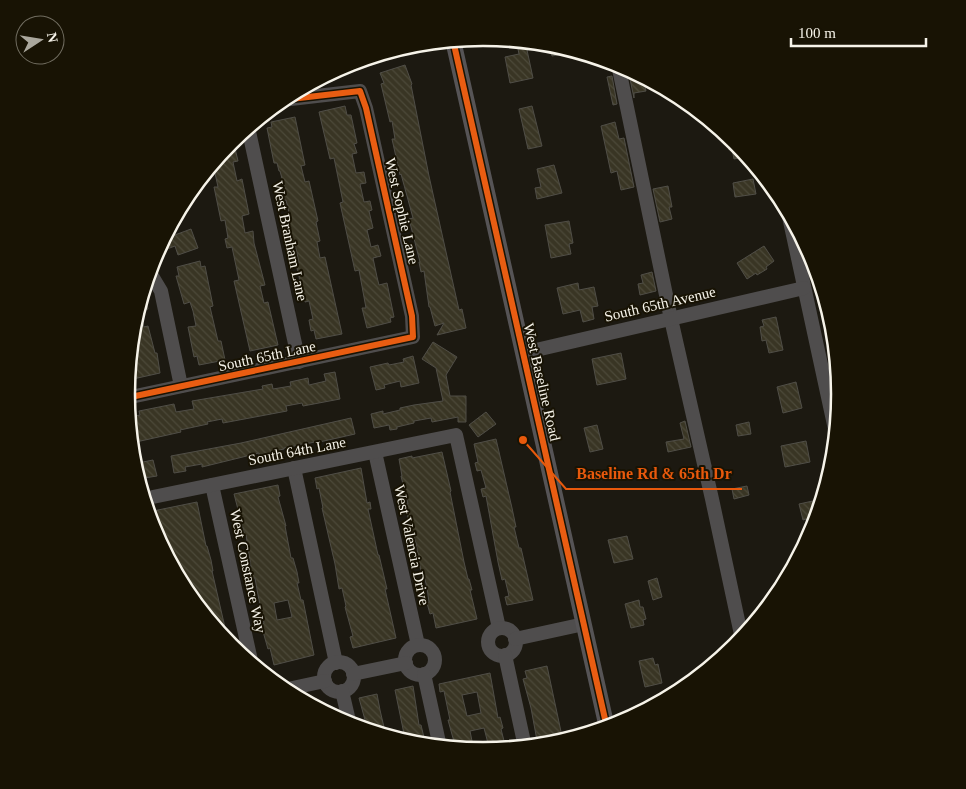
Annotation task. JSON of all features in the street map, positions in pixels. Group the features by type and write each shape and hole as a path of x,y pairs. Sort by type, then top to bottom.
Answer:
{"main road":[{"name":"West Baseline Road","path":"455,47 605,720"}],"street":[{"path":"620,75 671,319 740,629"},
{"name":"West Sophie Lane","path":"308,94 360,90 366,108 412,316 413,337"},
{"name":"West Branham Lane","path":"250,136 299,362"},
{"path":"793,236 831,411"},
{"path":"154,280 161,291 181,386"},
{"name":"South 65th Avenue","path":"523,353 804,288"},
{"name":"South 65th Lane","path":"135,396 413,337"},
{"name":"South 64th Lane","path":"151,497 456,436 499,628"},
{"name":"West Valencia Drive","path":"375,452 418,645"},
{"path":"294,468 336,663"},
{"name":"West Constance Way","path":"212,485 249,652"},
{"path":"515,639 584,624"},
{"path":"499,628 511,632 515,639 513,649 505,655 493,653 488,642 490,635 499,628"},
{"path":"418,645 427,647 434,654 435,659 432,669 424,674 411,671 406,663 409,650 418,645"},
{"path":"505,655 524,740"},
{"path":"341,662 349,666 353,674 354,678 350,687 338,692 330,688 325,680 328,668 336,663 341,662"},
{"path":"353,674 406,663"},
{"path":"424,674 438,740"},
{"path":"295,687 325,680"},
{"path":"342,691 348,715"}],"building":[{"path":"518,48 529,49 527,50 533,78 510,83 505,57 519,54"},
{"path":"405,65 412,84 429,176 459,310 462,309 466,328 437,335 444,323 435,326 429,307 424,271 421,272 409,219 413,218 400,175 392,139 395,139 392,121 390,122 381,84 384,83 380,73"},
{"path":"612,76 617,104 613,105 607,77"},
{"path":"630,79 645,86 646,91 634,93 634,98"},
{"path":"345,106 347,115 351,115 357,143 354,144 357,153 352,154 356,173 364,172 366,183 360,184 364,202 370,201 372,210 369,211 373,228 367,230 371,247 378,245 381,256 373,258 377,277 379,285 387,283 394,317 390,318 391,322 367,328 362,308 366,308 359,270 355,271 340,203 343,202 334,158 330,159 319,112"},
{"path":"532,106 542,146 528,149 519,109"},
{"path":"295,117 305,165 301,166 305,182 309,181 318,221 316,222 320,241 317,242 320,258 325,257 342,334 316,339 314,330 311,331 309,320 313,319 309,301 305,302 296,264 299,263 295,244 292,244 286,218 290,217 286,200 282,201 280,191 285,190 277,163 274,163 267,128 272,127 271,122"},
{"path":"615,122 619,139 624,138 634,187 621,190 617,171 611,173 601,126"},
{"path":"235,150 238,161 233,162 237,181 242,179 249,214 242,216 245,233 253,231 254,243 265,285 260,286 264,303 268,302 278,345 250,351 234,281 239,280 232,247 227,248 225,239 228,238 225,220 221,221 214,187 218,187 215,172"},
{"path":"733,152 738,158 734,159"},
{"path":"554,165 562,193 537,199 535,188 541,187 537,169"},
{"path":"753,179 756,194 735,197 733,183"},
{"path":"668,186 672,207 669,207 672,219 660,222 653,189"},
{"path":"569,221 573,243 569,244 571,254 551,258 545,225"},
{"path":"191,229 198,248 178,255 175,246 167,249 173,236"},
{"path":"764,246 774,261 766,267 767,269 747,279 737,263"},
{"path":"200,261 201,267 205,266 213,306 210,307 218,341 221,341 225,360 199,365 197,356 194,357 188,327 196,326 193,311 190,302 184,304 176,276 179,276 177,267"},
{"path":"652,272 656,291 640,295 638,284 643,283 641,275"},
{"path":"578,283 579,290 594,287 598,306 592,307 594,319 583,322 580,310 563,314 557,288"},
{"path":"776,317 783,350 769,353 766,340 762,341 760,327 764,326 762,320"},
{"path":"142,322 144,327 148,326 155,353 157,353 160,373 135,379"},
{"path":"433,342 457,357 446,375 450,396 466,396 466,422 458,422 458,417 432,422 431,418 414,421 414,423 397,427 397,429 390,430 389,425 374,428 371,414 383,411 383,414 400,410 400,408 443,401 436,368 422,359"},
{"path":"621,353 626,379 597,385 592,359"},
{"path":"413,356 419,383 401,387 400,381 384,385 385,388 376,390 370,367 404,362 403,359"},
{"path":"335,372 340,399 303,406 302,403 286,406 287,411 223,423 222,419 207,422 208,424 180,430 181,432 138,442 135,416 140,415 139,411 174,404 176,412 194,409 192,401 263,389 262,386 272,384 273,389 291,386 290,382 308,378 309,385 326,381 324,374"},
{"path":"796,382 802,408 783,413 777,387"},
{"path":"486,412 496,424 478,437 469,425"},
{"path":"351,418 355,434 284,448 270,453 259,455 259,453 202,467 202,464 185,467 186,471 174,473 171,456 241,443"},
{"path":"685,421 691,447 668,452 666,442 684,439 680,423"},
{"path":"749,422 751,434 738,436 736,425"},
{"path":"597,425 603,449 590,452 584,428"},
{"path":"496,439 516,527 514,527 533,600 507,605 505,597 509,596 505,579 502,580 486,496 483,497 481,489 486,488 481,470 477,471 475,463 478,462 474,444"},
{"path":"806,441 810,462 785,467 781,446"},
{"path":"442,452 477,619 436,628 433,613 430,614 427,603 429,602 427,588 423,571 421,572 416,543 408,518 406,504 408,504 399,459"},
{"path":"153,460 157,476 145,478 141,462"},
{"path":"361,468 367,503 370,502 371,509 368,509 387,589 385,589 396,638 353,648 350,637 353,636 342,588 339,589 319,488 317,489 315,478"},
{"path":"278,485 280,496 278,497 286,526 291,558 293,558 297,572 299,583 297,583 301,600 303,600 314,655 274,665 270,648 268,649 264,635 262,624 264,623 255,578 252,578 246,535 234,494","holes":["288,600 292,617 277,620 274,603"]},
{"path":"747,486 749,495 734,499 732,489"},
{"path":"815,501 807,523 806,519 803,520 799,504"},
{"path":"197,502 225,628 207,607 181,569 155,511"},
{"path":"627,536 633,559 614,563 608,540"},
{"path":"657,578 662,597 653,600 648,581"},
{"path":"639,600 646,619 643,620 644,625 631,628 625,604"},
{"path":"653,658 655,665 658,664 662,683 645,687 639,661"},
{"path":"547,666 561,734 537,739 523,679 527,678 525,671"},
{"path":"490,673 498,718 500,717 503,728 501,729 504,742 488,743 484,728 470,731 472,743 454,741 448,720 450,720 444,691 440,692 439,684","holes":["477,692 481,713 467,716 462,695"]},
{"path":"413,686 419,725 421,725 424,738 404,734 395,690"},
{"path":"377,694 384,728 366,722 359,698"}],"cycle path":[{"path":"455,47 605,720"},
{"path":"135,396 413,337 412,316 366,108 360,91 301,98"}],"place":[{"name":"Baseline Rd & 65th Dr","path":"523,440"}]}
